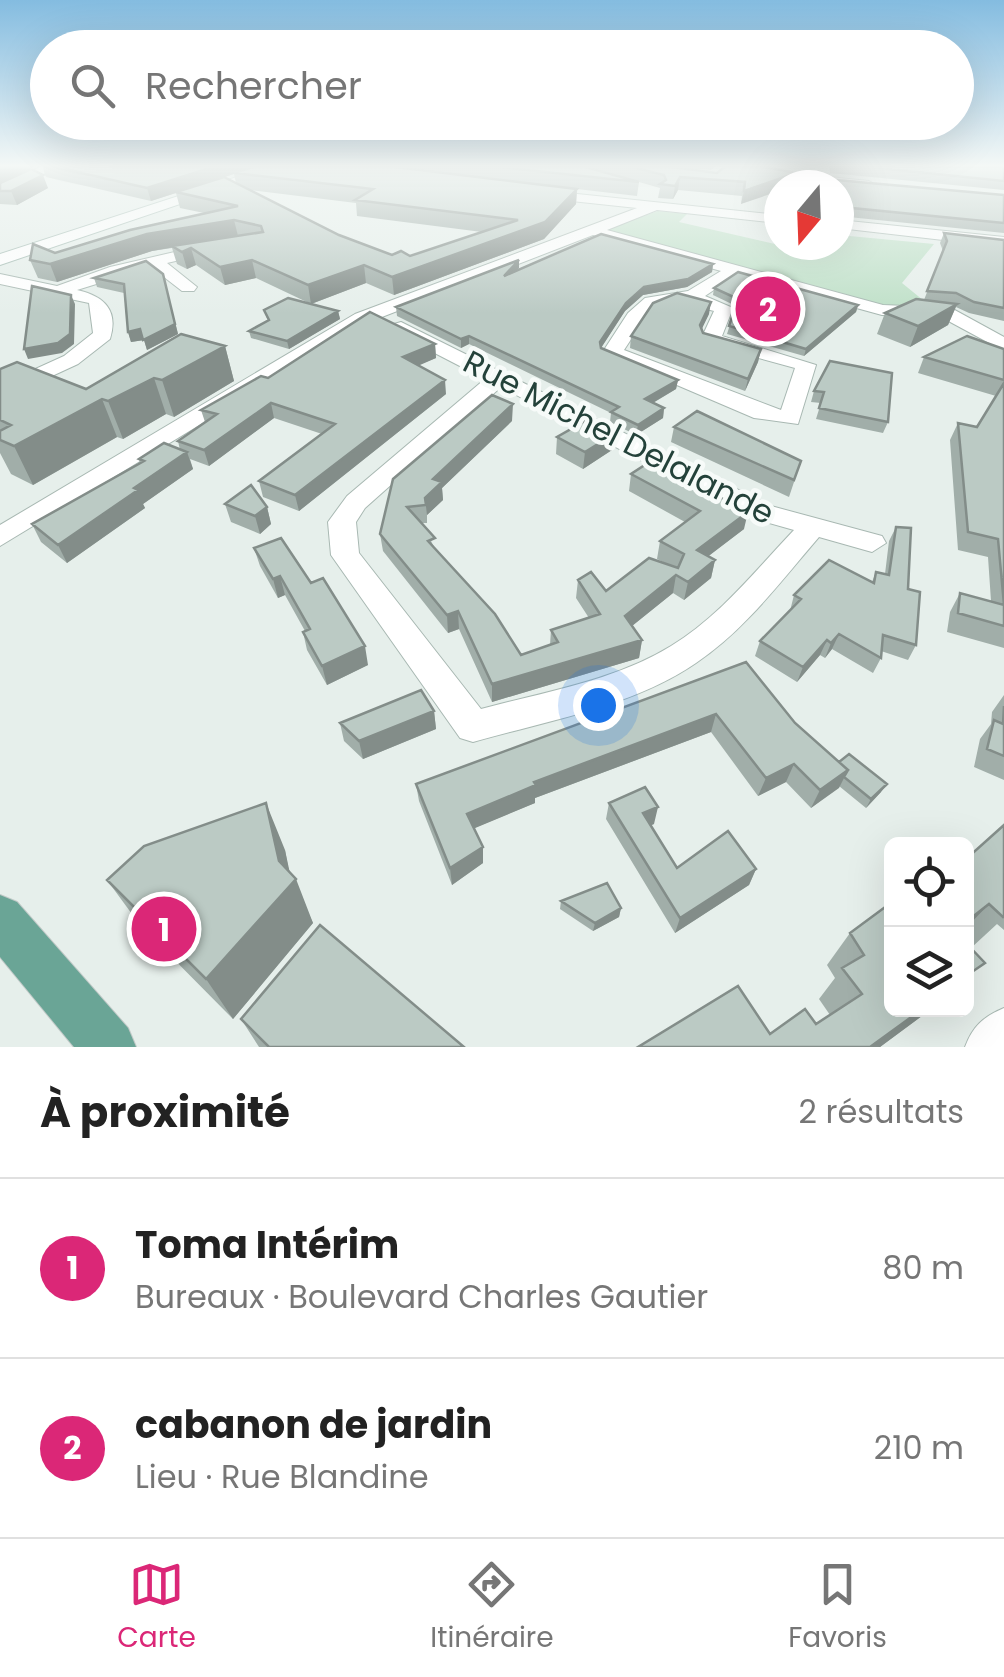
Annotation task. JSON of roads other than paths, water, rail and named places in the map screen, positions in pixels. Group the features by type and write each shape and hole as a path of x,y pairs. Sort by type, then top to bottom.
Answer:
{"main road":[{"path":"0,260 134,215"},
{"path":"0,919 109,1047"}],"street":[{"path":"0,537 372,314 632,215"},
{"path":"736,215 764,218"},
{"path":"854,226 1004,242"},
{"path":"591,230 882,310 944,312 1004,345"},
{"path":"62,290 152,262 232,246"},
{"path":"152,262 178,276 188,288"},
{"path":"692,297 724,308 711,340 806,365 790,419 762,413 612,354 642,306 666,293 692,297 733,270"},
{"path":"0,278 29,288 62,290 99,304 103,336 70,360 0,393"},
{"name":"Rue Michel Delalande","path":"372,314 761,512 872,543"},
{"path":"500,376 356,502 340,530 345,555 473,728 650,672 682,657 747,603 811,529"},
{"path":"990,1047 1004,1033"}],"place":[{"name":"cabanon de jardin","path":"768,309"},
{"name":"Toma Intérim","path":"164,929"}]}
